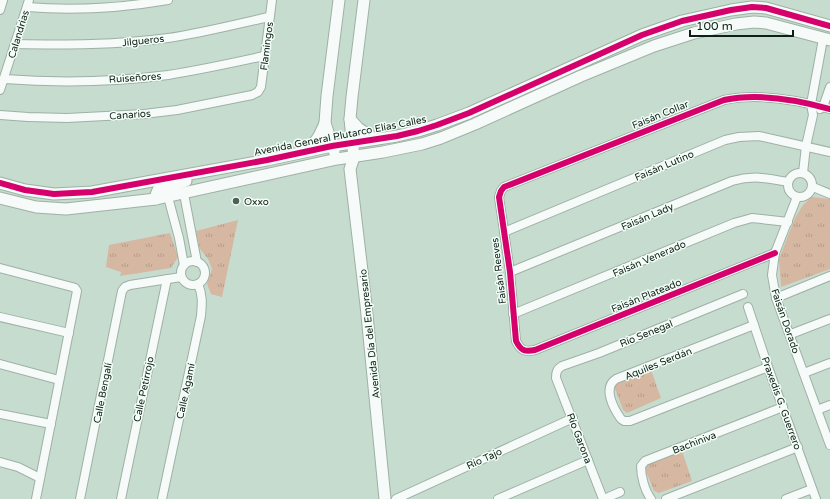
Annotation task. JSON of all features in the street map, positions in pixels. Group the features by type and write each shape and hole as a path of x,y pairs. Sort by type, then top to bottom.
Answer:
{"street":[{"path":"28,3 50,9 79,10 168,0"},
{"name":"Flamingos","path":"258,92 261,87 272,0"},
{"path":"306,151 315,144 325,123 339,0"},
{"name":"Avenida Día del Empresario","path":"364,0 350,119 354,157 350,170 366,304 385,499"},
{"name":"Calandrias","path":"0,90 28,3"},
{"name":"Avenida General Plutarco Elías Calles","path":"0,183 34,192 54,194 92,192 332,146 396,136 437,125 469,113 642,35 682,21 743,8 766,8 830,26"},
{"name":"Jilgueros","path":"15,44 79,45 138,41 203,32 269,17"},
{"path":"0,198 36,207 66,209 156,199 337,159 415,145 441,138 581,76 675,39 694,33 745,22 766,23 827,40 811,104 813,115 806,146 803,172"},
{"name":"Ruiseñores","path":"4,79 39,81 121,79 168,75 215,67 264,56"},
{"path":"581,76 581,68 585,61"},
{"path":"813,115 826,108 830,87"},
{"name":"Canarios","path":"0,116 67,118 144,114 177,110 252,95 258,92"},
{"name":"Faisán Collar","path":"504,187 724,100 760,97 811,104 826,108"},
{"path":"350,119 358,128 376,139"},
{"path":"325,123 337,159 350,170"},
{"name":"Faisán Lutino","path":"504,232 726,140 739,137 759,136 830,152"},
{"path":"156,199 158,190 186,181 198,172"},
{"path":"803,172 810,177 813,187 807,196 798,197 790,192 788,182 794,174 803,172"},
{"name":"Faisán Lady","path":"510,272 732,181 742,178 766,177 788,182"},
{"name":"Faisán Reeves","path":"504,187 499,197 510,272 516,342 523,351"},
{"path":"813,187 830,194"},
{"path":"184,194 198,262 204,270 202,280 198,284 192,285 185,282 181,277 181,270 184,265 190,262 198,262"},
{"path":"168,197 184,265"},
{"name":"Faisán Dorado","path":"798,197 775,254 772,275 776,298 791,334 830,445"},
{"path":"174,219 188,216"},
{"name":"Faisán Venerado","path":"513,314 734,223 752,218 788,222"},
{"name":"Faisán Plateado","path":"523,351 529,352 535,350 775,254"},
{"path":"0,268 75,288 77,291 36,499"},
{"path":"776,298 830,276"},
{"path":"167,279 181,277"},
{"name":"Calle Bengalí","path":"80,499 122,291 125,287 130,285 167,279"},
{"name":"Calle Petirrojo","path":"121,499 159,310 167,279"},
{"name":"Calle Agamí","path":"162,499 201,316 203,301 202,292 198,284"},
{"name":"Río Senegal","path":"556,378 558,369 562,366 606,350 743,294"},
{"name":"Praxedis G. Guerrero","path":"748,307 816,499"},
{"path":"0,316 69,333"},
{"path":"791,334 830,319"},
{"name":"Aquiles Serdán","path":"754,324 616,379 610,384 610,396 621,419 624,421 630,421 768,367"},
{"path":"804,373 830,363"},
{"path":"0,364 59,380"},
{"name":"Río Garona","path":"556,378 604,499"},
{"path":"817,410 830,405"},
{"name":"Bachiniva","path":"651,499 641,471 641,466 645,461 783,407"},
{"path":"0,414 50,424"},
{"name":"Río Tajo","path":"396,499 573,418"},
{"path":"666,499 798,447"},
{"path":"498,499 588,460"},
{"path":"0,462 18,467 40,478"},
{"path":"786,499 812,488"},
{"path":"604,499 620,492"}],"green space":[{"path":"812,197 830,199 830,269 781,287 779,259 795,218 803,205"},
{"path":"238,220 222,297 211,294 207,284 212,269 208,259 200,249 196,231"},
{"path":"170,233 178,257 171,268 120,276 121,272 106,267 109,245"},
{"path":"651,370 661,398 627,413 623,410 614,386 616,383"},
{"path":"682,451 692,481 659,493 654,491 645,469 646,465"}],"cycle path":[{"path":"0,183 25,190 54,194 92,192 267,160 332,146 397,136 437,125 469,113 642,35 682,21 731,10 752,7 766,8 830,26"},
{"path":"775,253 535,350 526,351 522,349 516,341 510,272 499,197 504,187 724,100 750,97 777,98 830,109"}],"place":[{"name":"Oxxo","path":"236,201"}]}
